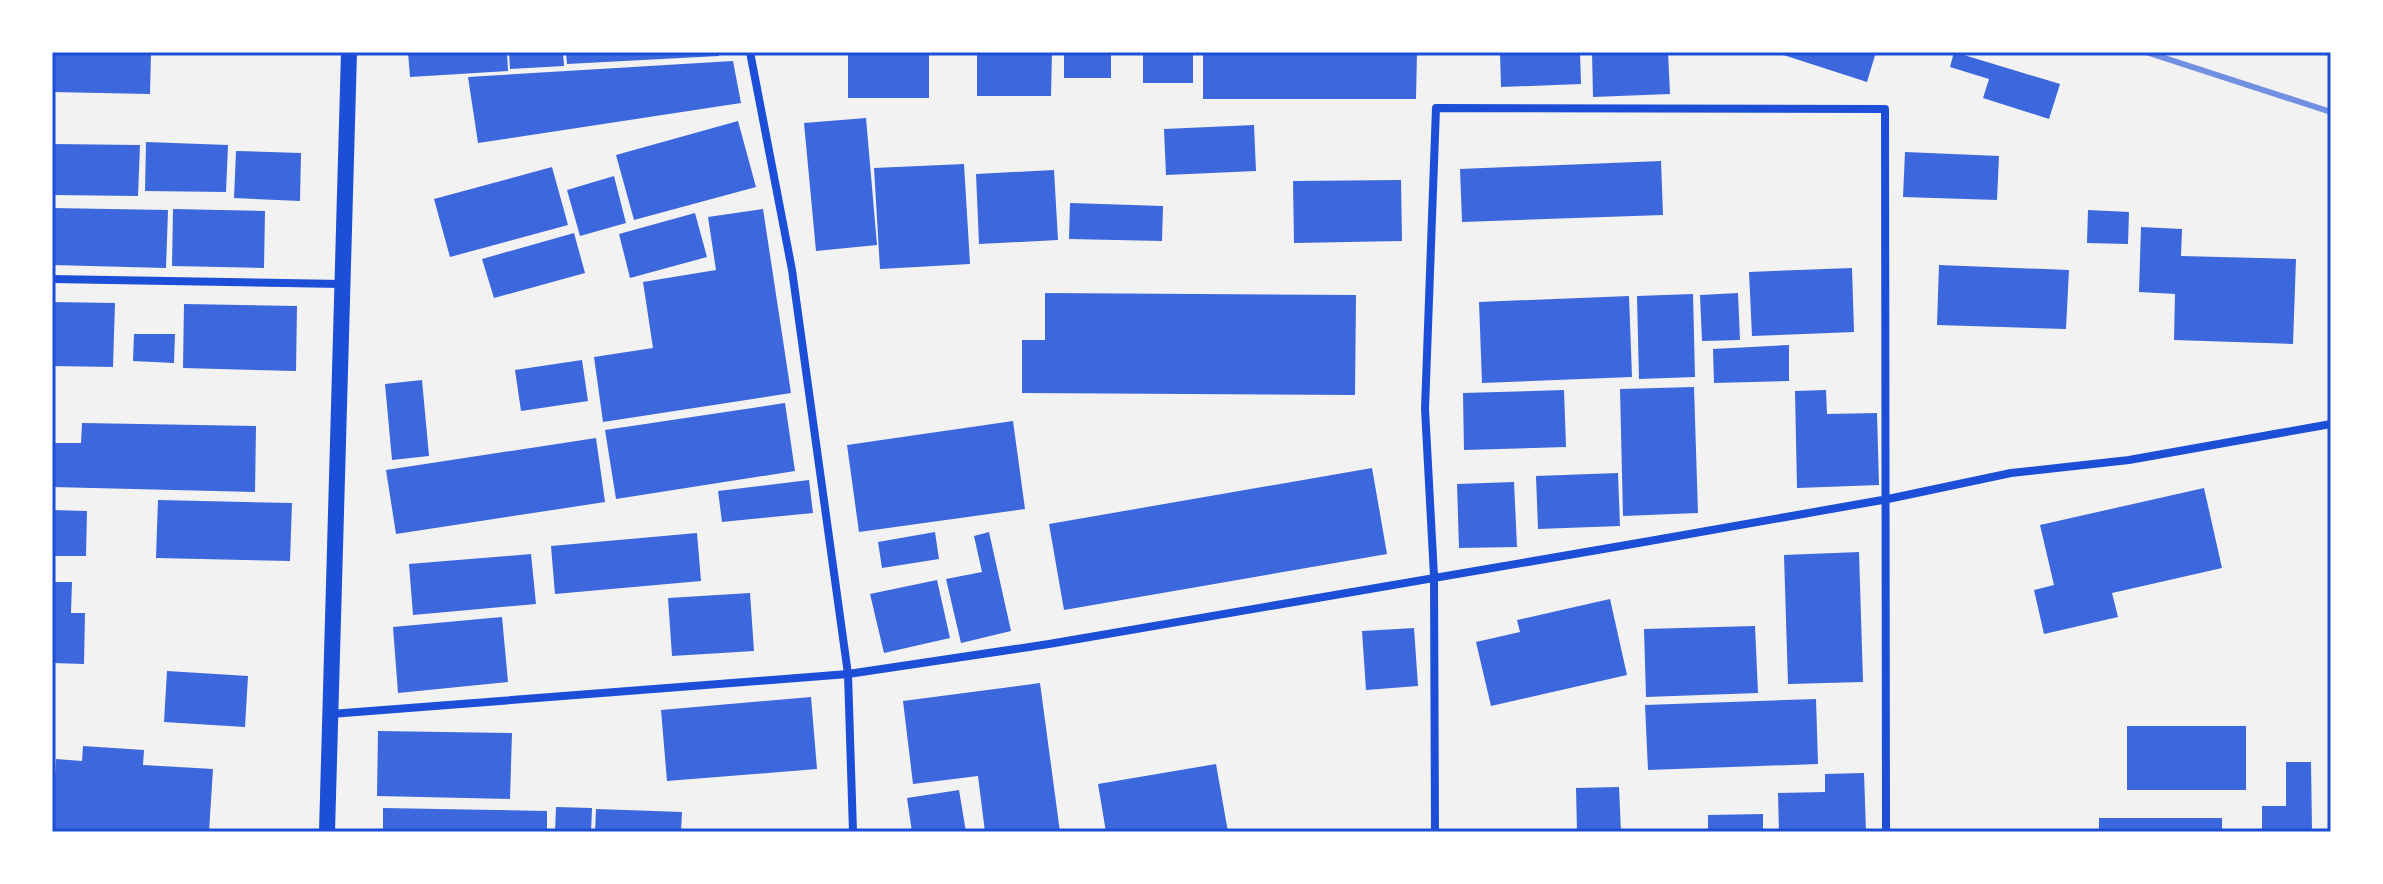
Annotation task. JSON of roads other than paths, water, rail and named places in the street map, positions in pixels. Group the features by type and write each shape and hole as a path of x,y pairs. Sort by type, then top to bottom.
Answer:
{"main road":[{"path":"327,832 349,52"}],"street":[{"path":"750,52 792,270 848,674 853,832"},
{"path":"1435,832 1434,576 1425,409 1436,108 1885,109 1888,499 1886,832"},
{"path":"52,279 342,284"},
{"path":"330,714 848,674 1049,644 1888,499 2011,473 2129,460 2331,424"}],"railway":[{"path":"2146,52 2331,112"}]}
